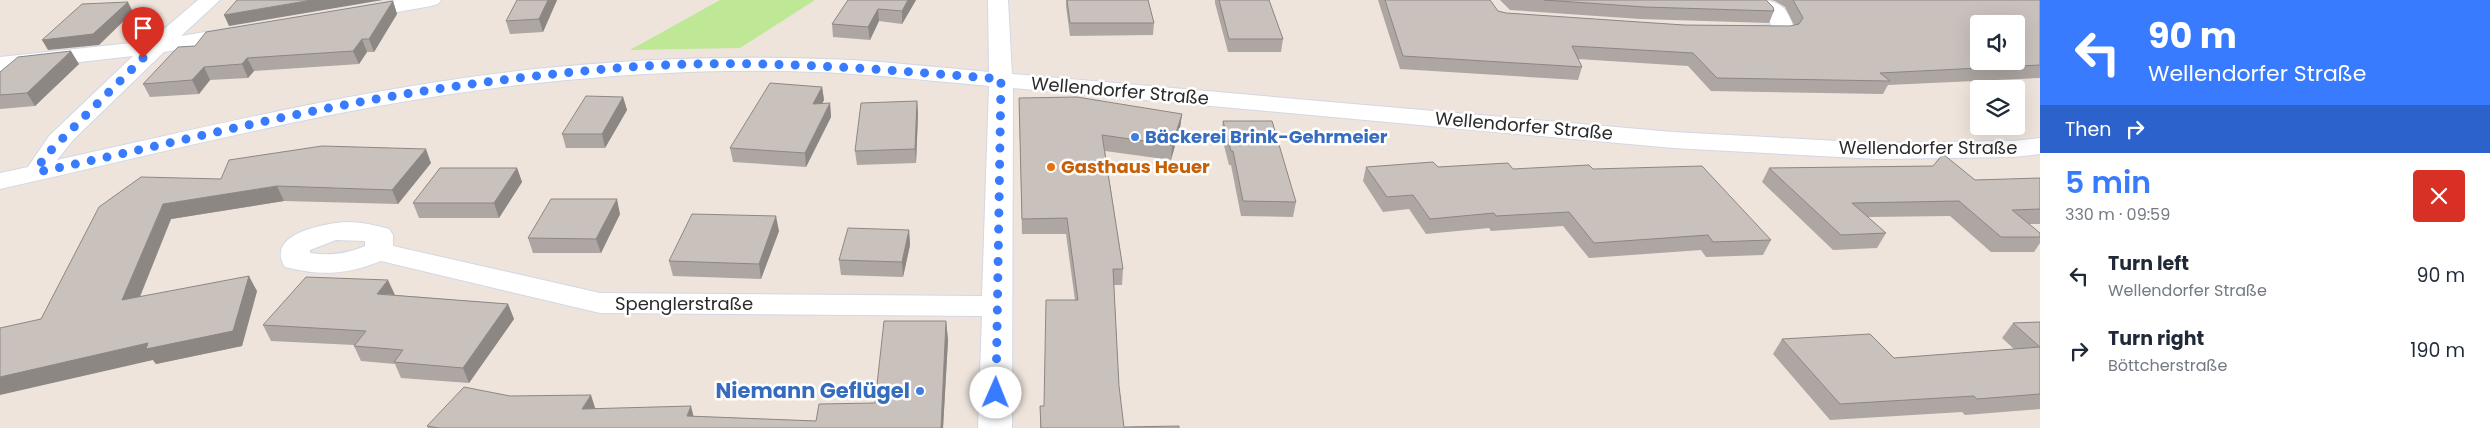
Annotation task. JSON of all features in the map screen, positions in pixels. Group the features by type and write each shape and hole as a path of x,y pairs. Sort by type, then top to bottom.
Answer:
{"street":[{"path":"38,172 42,160 68,132 155,47 210,0"},
{"path":"336,17 431,0"},
{"path":"995,428 1001,79 998,0"},
{"path":"1734,32 1784,31 1779,15 1760,0"},
{"path":"0,64 155,47 260,30"},
{"name":"Wellendorfer Straße","path":"0,181 330,108 427,90 535,76 632,67 739,64 853,67 1001,79 1673,140 1878,151 2013,149 2040,146"},
{"name":"Spenglerstraße","path":"379,251 419,262 600,303 996,306"}],"green space":[{"path":"720,0 815,0 740,48 630,50"}],"building":[{"path":"237,0 312,0 224,15"},
{"path":"517,0 548,0 539,19 506,21"},
{"path":"848,0 908,0 902,11 878,9 868,27 832,24"},
{"path":"1067,0 1148,0 1154,23 1070,23"},
{"path":"1219,0 1269,0 1283,39 1229,39"},
{"path":"1385,0 1490,0 1498,11 1506,13 1684,25 1790,26 1799,24 1803,18 1793,0 2040,0 2040,65 2025,66 2025,15 1970,15 1970,68 1880,73 1890,81 1717,78 1693,53 1572,46 1582,67 1403,56"},
{"path":"1544,0 1766,0 1773,7 1774,11 1645,7"},
{"path":"393,1 369,39 362,39 353,51 247,58 242,64 204,67 192,80 143,84 178,47 195,46 206,32"},
{"path":"128,2 93,34 42,40 82,4"},
{"path":"71,51 27,93 0,95 0,72 18,57"},
{"path":"770,83 822,87 813,104 830,103 805,153 730,148"},
{"path":"586,96 623,97 602,134 562,134"},
{"path":"1077,97 1182,114 1172,145 1102,135 1123,269 1113,269 1119,386 1124,427 1179,426 1179,428 1041,428 1040,406 1044,406 1046,300 1078,300 1067,218 1022,219 1019,98"},
{"path":"917,101 915,149 855,151 861,103"},
{"path":"1223,121 1272,121 1296,202 1243,201 1233,151 1231,151"},
{"path":"322,146 426,149 392,190 277,186 163,204 122,300 249,276 233,331 146,349 148,343 0,377 0,328 41,319 99,207 141,177 221,179 229,160"},
{"path":"1943,154 1975,180 2040,178 2040,209 2012,210 2040,233 2040,237 2001,237 1959,201 1852,203 1886,233 1841,235 1769,168 1933,166"},
{"path":"1433,162 1438,167 1508,163 1513,169 1589,165 1593,169 1702,166 1771,240 1713,242 1708,235 1594,243 1569,212 1496,216 1494,213 1430,219 1413,195 1387,197 1366,167"},
{"path":"440,168 517,168 494,203 413,203"},
{"path":"551,199 617,199 596,239 528,238"},
{"path":"692,214 776,216 759,264 669,261"},
{"path":"848,228 909,230 902,262 839,260"},
{"path":"306,277 388,280 377,294 508,304 463,368 394,362 403,350 354,346 366,331 263,325"},
{"path":"884,321 946,321 941,428 439,428 427,426 464,387 510,396 591,395 582,409 691,406 687,416 816,421 819,404 875,403"},
{"path":"2040,322 2040,347 2013,323"},
{"path":"1870,334 1894,358 2040,347 2040,394 1977,399 1974,396 1840,404 1782,339"}],"place":[{"name":"Bäckerei Brink-Gehrmeier","path":"1135,137"},
{"name":"Gasthaus Heuer","path":"1051,167"},
{"name":"Niemann Geflügel","path":"920,391"}],"route":[{"path":"143,58 42,160 38,172 330,108 427,90 535,76 632,67 739,64 853,67 1001,79 996,393"}]}
